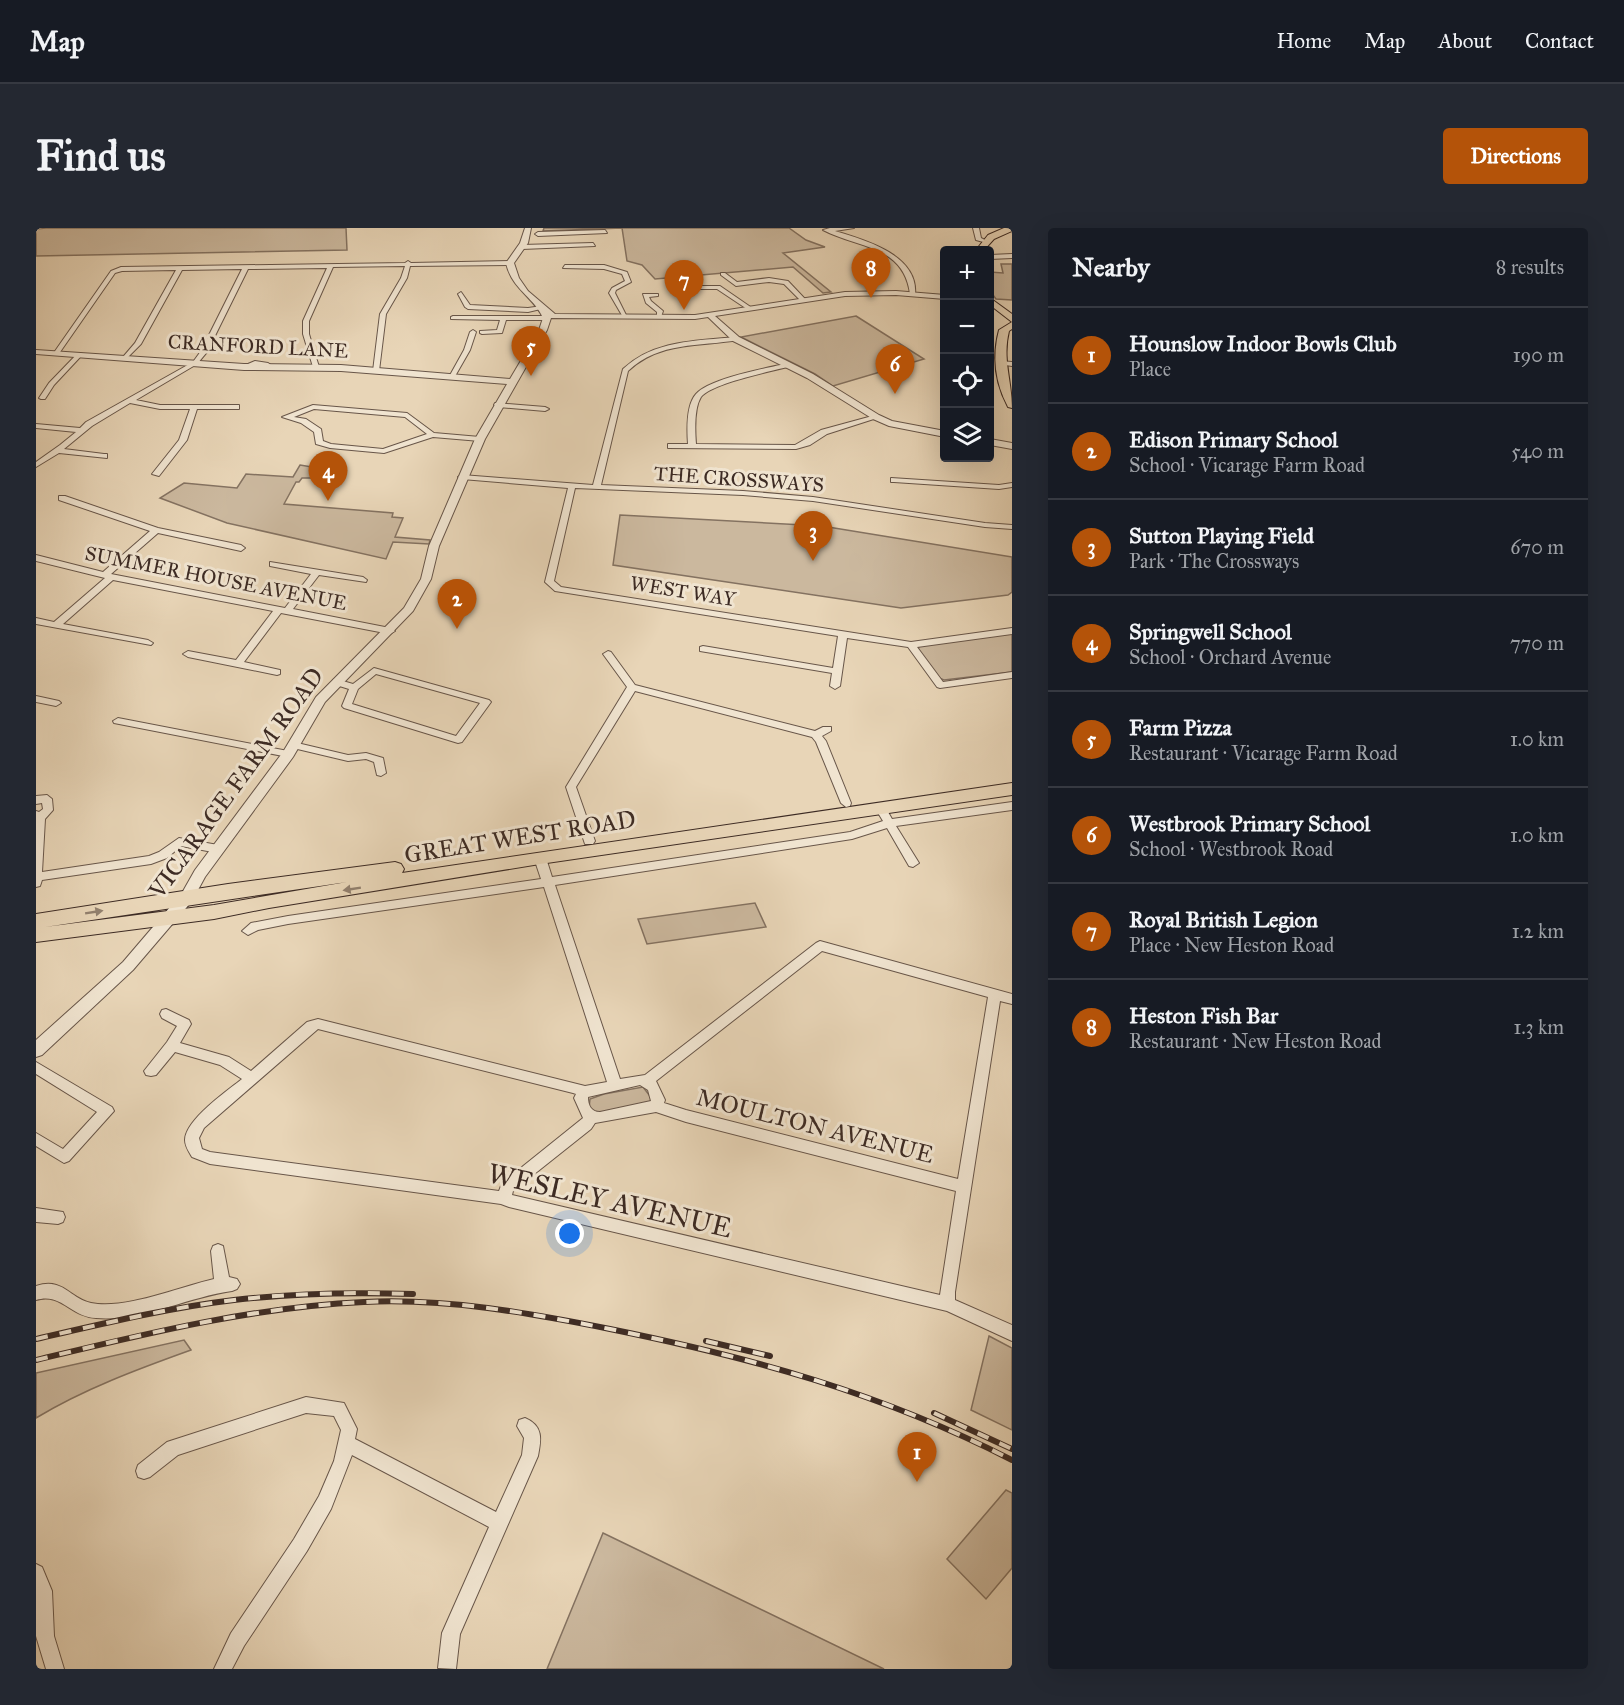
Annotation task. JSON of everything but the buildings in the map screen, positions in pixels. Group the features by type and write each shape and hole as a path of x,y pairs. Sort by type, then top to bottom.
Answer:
{"highway":[{"name":"GREAT WEST ROAD","path":"36,921 187,897 1012,779"},
{"name":"GREAT WEST ROAD","path":"36,935 244,907 540,858 885,816 1012,789"},
{"path":"187,897 201,904 253,897 278,900"}],"main road":[{"path":"982,246 991,237 1011,228"},
{"path":"994,306 1012,319"},
{"path":"1012,325 1004,330 998,351 1006,392 1012,405"}],"street":[{"path":"528,228 524,244 510,263 511,274 549,316"},
{"path":"851,228 826,230 857,240 897,262 910,277 913,294"},
{"path":"856,228 857,240"},
{"path":"976,228 978,239 985,242"},
{"path":"524,244 533,240 539,231 605,232"},
{"path":"524,244 593,245"},
{"path":"1002,249 1012,256"},
{"path":"994,256 1012,256"},
{"path":"56,354 116,270 408,263 510,263"},
{"path":"376,371 383,311 403,282 408,263"},
{"path":"316,367 306,334 306,321 331,265"},
{"path":"36,465 58,451 81,430 195,363 204,352 246,267"},
{"path":"565,268 604,267 625,273 628,282 612,293 625,316"},
{"path":"126,357 138,344 180,268"},
{"path":"723,274 736,284 769,280 786,282 802,300"},
{"path":"691,288 718,287 749,308"},
{"path":"453,318 710,315 861,293 940,296"},
{"path":"461,294 468,307 528,310 549,316"},
{"path":"656,295 645,296 648,302 660,310 660,316"},
{"path":"655,307 667,304"},
{"path":"710,315 736,339 817,380 876,417 889,423 940,433"},
{"name":"VICARAGE FARM ROAD","path":"36,1050 128,966 187,897 218,849 290,749 320,700 390,631 421,591 434,546 462,477 507,382 518,370 549,316"},
{"path":"482,332 500,332 503,319"},
{"path":"452,377 467,350 473,332"},
{"path":"596,488 625,370 634,358 675,346 736,339"},
{"name":"CRANFORD LANE","path":"36,352 244,367 316,367 507,382"},
{"path":"43,398 51,384 80,354"},
{"path":"1000,363 1012,364"},
{"path":"692,446 694,412 699,395 710,387 789,365"},
{"path":"130,401 160,407 236,407"},
{"path":"498,405 545,409"},
{"path":"156,474 183,440 194,407"},
{"path":"432,435 407,416 400,414 313,407 286,417 308,424 318,431 319,442 330,446 384,451 432,435 480,439"},
{"path":"672,446 795,447 807,443 824,432 876,417"},
{"path":"36,426 81,430"},
{"path":"994,443 1012,446"},
{"path":"58,451 104,456"},
{"name":"THE CROSSWAYS","path":"462,477 596,488 743,493 813,499 1012,527"},
{"path":"894,480 911,477 999,487 1012,485"},
{"name":"WEST WAY","path":"572,486 549,582 552,586 911,645 1012,631"},
{"path":"62,498 156,530 241,548"},
{"path":"56,625 156,530"},
{"name":"SUMMER HOUSE AVENUE","path":"36,558 108,576 390,631"},
{"path":"273,564 363,580"},
{"path":"238,663 317,572"},
{"path":"36,621 148,643"},
{"path":"835,686 843,634"},
{"path":"911,645 940,685 1012,675"},
{"path":"703,649 836,670"},
{"path":"188,654 278,672"},
{"path":"608,654 633,687 816,735 821,741 846,803"},
{"path":"374,671 486,702 458,740 347,706 354,688 374,671"},
{"path":"336,682 354,688"},
{"path":"589,841 571,787 633,687"},
{"path":"36,699 57,703"},
{"path":"118,721 348,758 373,757 380,760 381,773"},
{"path":"816,735 827,729"},
{"path":"36,800 47,799 48,810 38,817 36,883"},
{"path":"248,932 255,926 288,920 852,835 858,829 885,816 1012,806"},
{"path":"885,816 913,863"},
{"path":"37,877 151,860 163,855 179,842 218,849"},
{"path":"540,858 615,1084"},
{"path":"278,900 288,920"},
{"path":"172,1046 224,1060 253,1079 311,1026 324,1025 584,1092 615,1084 647,1081 820,946 1012,999"},
{"path":"948,1304 947,1292 995,994"},
{"path":"150,1071 172,1046 186,1024 166,1014"},
{"path":"36,1067 107,1111 64,1157 36,1139"},
{"name":"WESLEY AVENUE","path":"253,1079 199,1124 192,1136 192,1147 197,1153 210,1158 504,1198 520,1204 948,1304 1012,1333"},
{"path":"647,1081 653,1085 658,1100 656,1106"},
{"path":"504,1198 507,1187 586,1125 591,1118 585,1113 581,1098 584,1092"},
{"name":"MOULTON AVENUE","path":"591,1118 656,1106 686,1116 964,1187"},
{"path":"36,1215 58,1217"},
{"path":"36,1293 44,1289 55,1290 78,1307 103,1311 139,1307 190,1290 227,1284 218,1251"},
{"path":"144,1471 173,1449 274,1414 319,1403 330,1404 341,1409 347,1423 348,1444 321,1513 239,1637 223,1669"},
{"path":"447,1668 451,1633 531,1451 533,1436 525,1425"},
{"path":"348,1444 499,1523"},
{"path":"36,1573 43,1591 45,1636 56,1669"}],"shaded area":[{"path":"346,228 347,250 36,256 36,229"},
{"path":"544,228 622,228 543,231"},
{"path":"622,228 789,228 806,240 825,247 783,253 831,292 823,293 793,267 655,279 642,265 627,261"},
{"path":"1001,264 1012,264 1012,300 996,299 994,296 994,272 1003,273"},
{"path":"856,316 924,359 833,386 815,374 741,337"},
{"path":"300,465 324,469 322,472 316,472 312,478 302,478 296,482 284,504 393,513 392,517 403,518 395,537 430,540 429,544 393,542 386,559 227,523 160,498 184,483 237,488 246,474 293,477"},
{"path":"620,515 822,526 1012,557 1012,592 1008,595 901,608 613,565"},
{"path":"1012,633 1012,672 944,680 939,678 918,650 919,646"},
{"path":"755,903 766,927 647,944 638,919"},
{"path":"643,1087 653,1100 642,1106 598,1114 589,1108 590,1099"},
{"path":"989,1336 1012,1348 1012,1430 971,1410"},
{"path":"184,1340 191,1350 92,1389 36,1418 36,1373"},
{"path":"1006,1490 1012,1493 1012,1568 986,1599 947,1559"},
{"path":"603,1533 884,1669 547,1669"}],"railway":[{"path":"36,1339 159,1312 234,1300 324,1294 413,1294"},
{"path":"36,1360 199,1323 322,1305 395,1301 488,1308 549,1317 663,1340 816,1380 914,1415 1012,1460"},
{"path":"706,1341 770,1356"},
{"path":"934,1413 1012,1449"}],"place":[{"name":"Heston Fish Bar","path":"871,298"},
{"name":"Royal British Legion","path":"684,310"},
{"name":"Farm Pizza","path":"531,376"},
{"name":"Westbrook Primary School","path":"895,394"},
{"name":"Springwell School","path":"328,501"},
{"name":"Sutton Playing Field","path":"813,561"},
{"name":"Edison Primary School","path":"457,629"},
{"name":"Hounslow Indoor Bowls Club","path":"917,1482"}]}
